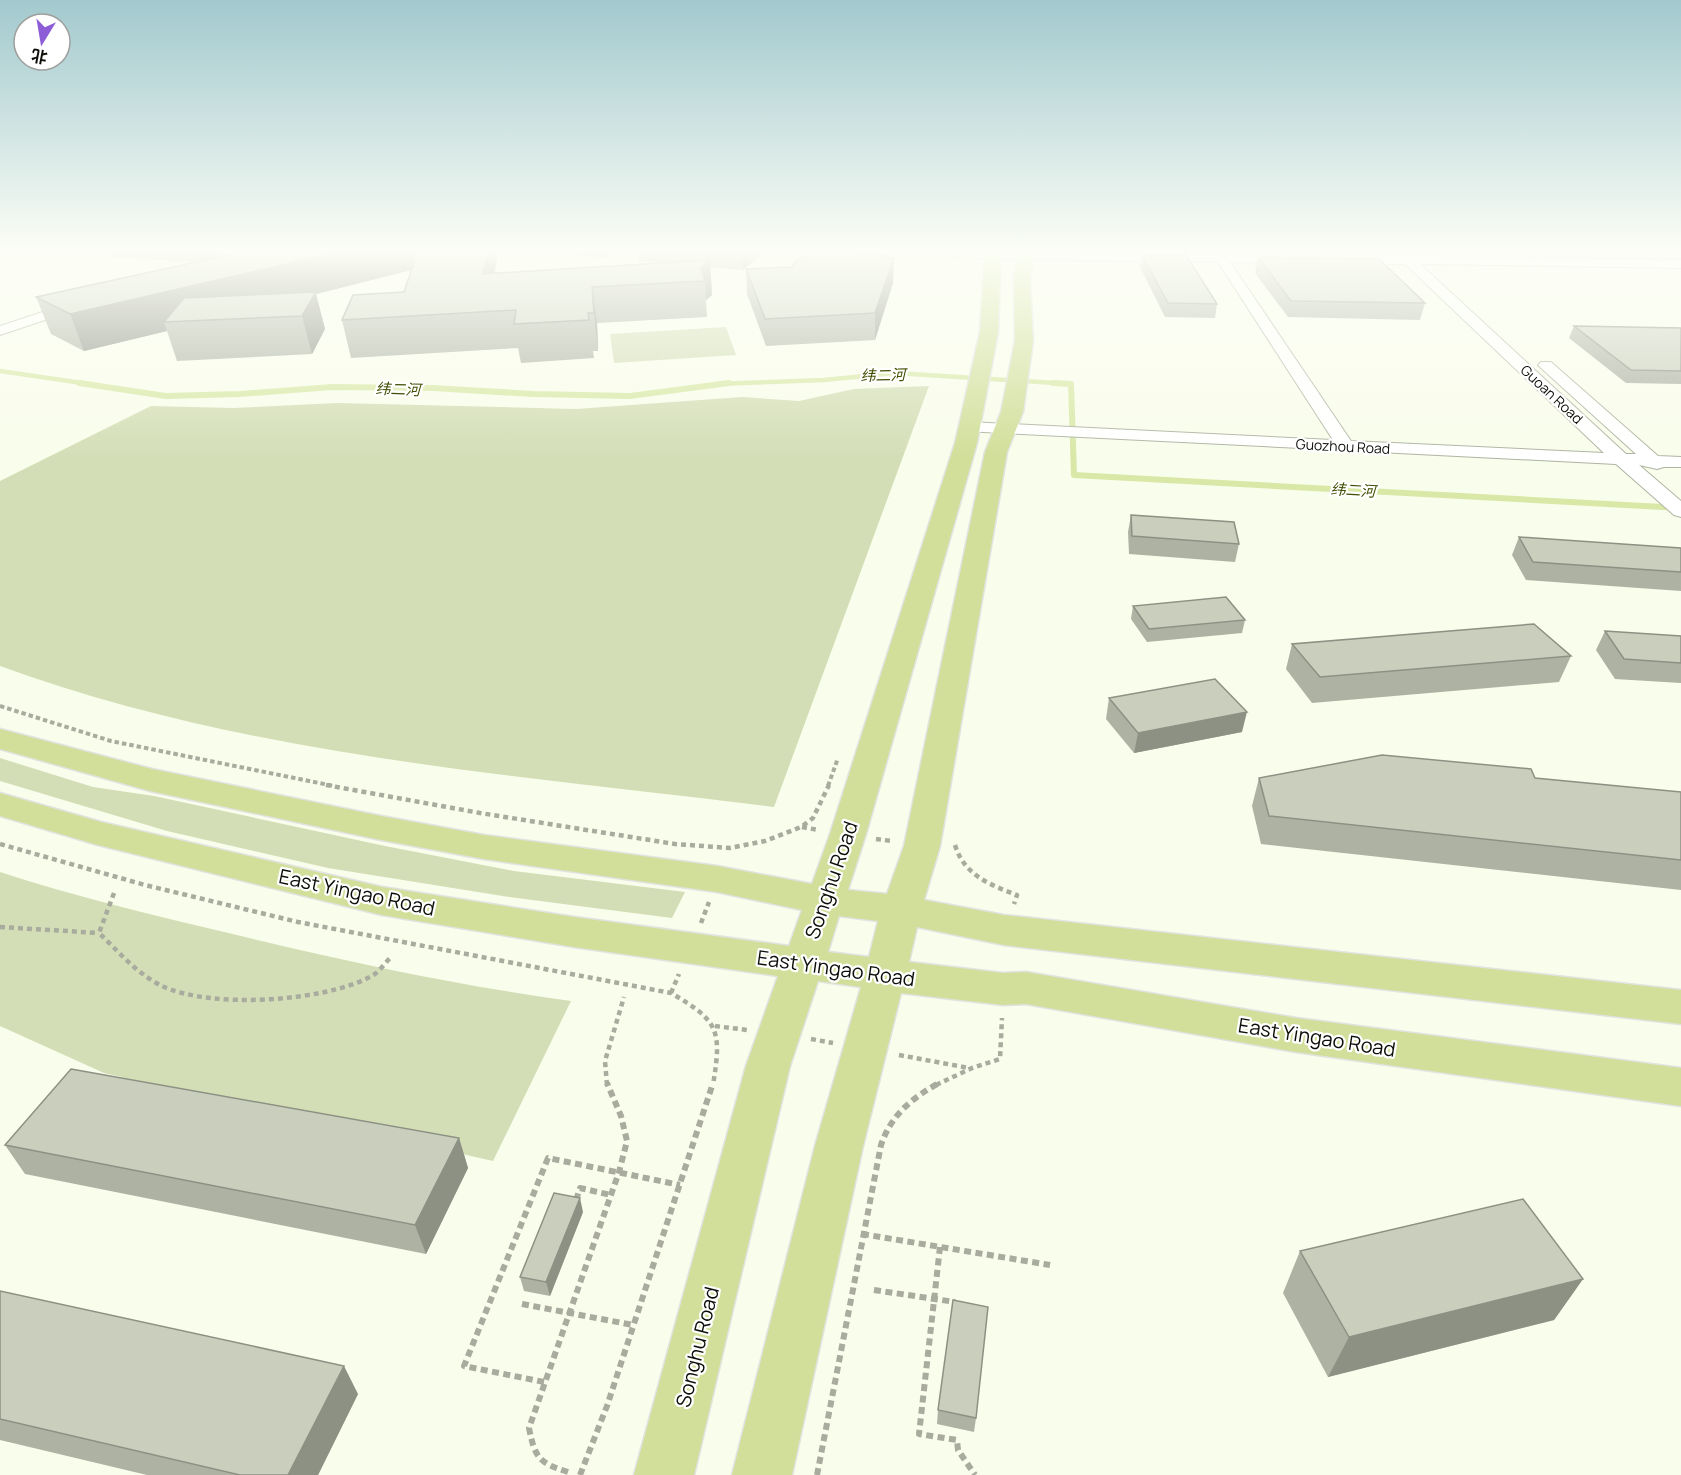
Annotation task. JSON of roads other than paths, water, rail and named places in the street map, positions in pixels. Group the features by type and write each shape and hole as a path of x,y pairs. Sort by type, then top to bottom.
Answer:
{"main road":[{"name":"Songhu Road","path":"664,1475 768,1066 802,963 827,901 969,427 990,320"},
{"path":"762,1475 839,1146 901,910 922,846 996,452 1012,412 1024,342 1023,320"},
{"path":"0,739 73,760 259,804 484,847 717,879 827,901 901,910 1005,930 1681,1007"},
{"name":"East Yingao Road","path":"0,804 98,833 382,901 574,932 884,975 1003,989 1026,988 1296,1035 1681,1087"}],"street":[{"path":"0,332 35,320"},
{"path":"1263,320 1346,446"},
{"name":"Guoan Road","path":"1478,320 1621,459 1661,481"},
{"name":"Guoan Road","path":"1532,352 1653,460 1661,481 1681,511"},
{"path":"969,427 1006,429"},
{"name":"Guozhou Road","path":"1006,429 1681,462"}],"waterway":[{"name":"纬二河","path":"0,371 89,384"},
{"name":"纬二河","path":"724,384 824,380 895,373 1071,384"},
{"name":"纬二河","path":"79,383 166,396 240,394 332,387 433,388 533,394 630,396 724,384"},
{"name":"纬二河","path":"724,384 729,383"},
{"name":"纬二河","path":"1053,383 1071,384"},
{"name":"纬二河","path":"715,384 724,384"},
{"name":"纬二河","path":"1071,384 1074,475 1681,508"}]}
